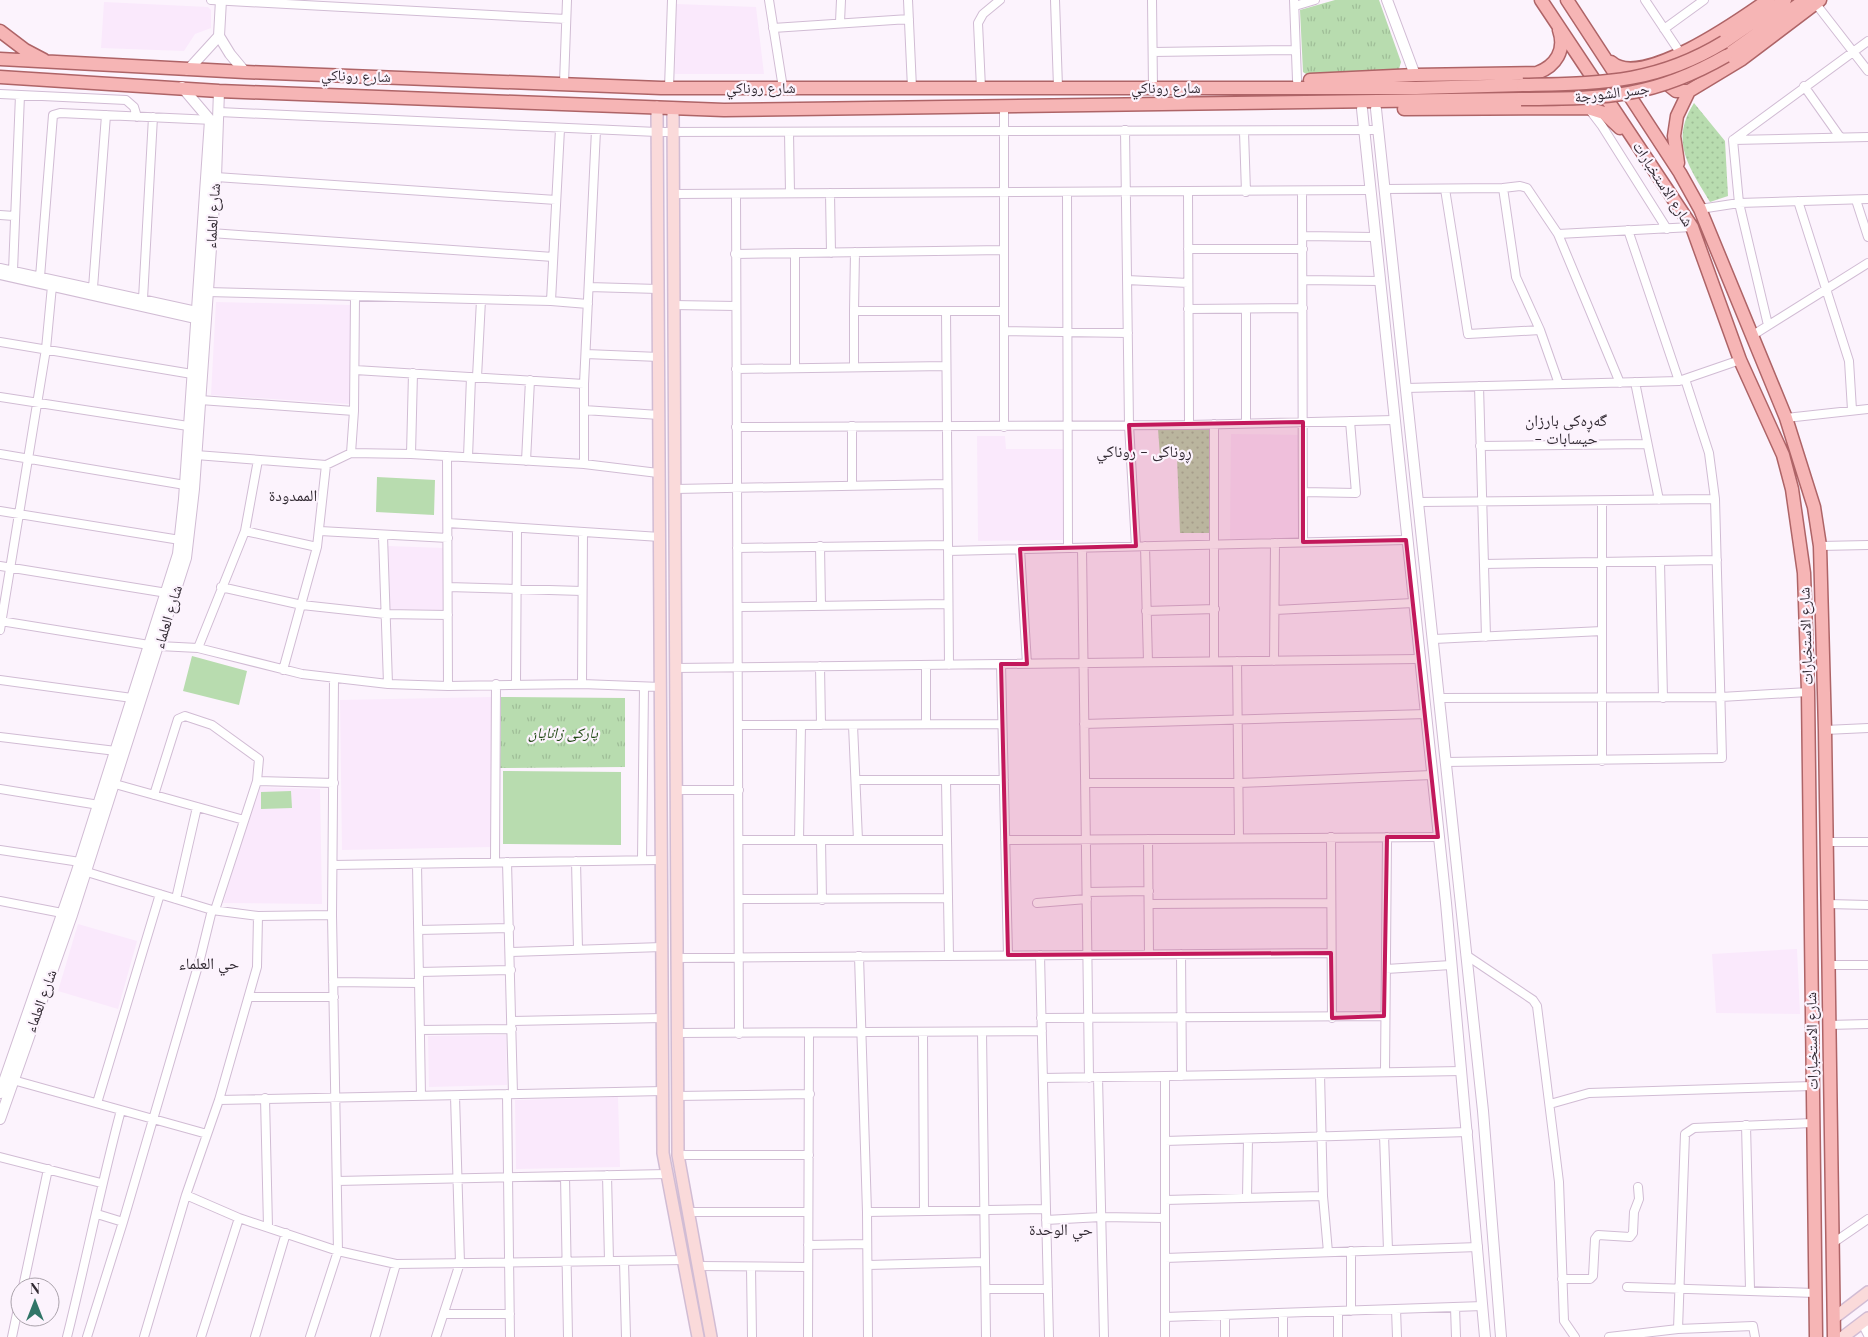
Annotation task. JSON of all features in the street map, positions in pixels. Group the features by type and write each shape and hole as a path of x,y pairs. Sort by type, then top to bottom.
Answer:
{"main road":[{"name":"شارع الاستخبارات","path":"1542,0 1692,227 1740,360 1783,455 1792,489 1804,573 1808,692 1816,1337"},
{"name":"شارع الاستخبارات","path":"1567,0 1680,173 1700,209 1786,418 1798,450 1814,507 1820,546 1825,730 1834,1337"},
{"path":"1768,0 1730,27 1682,54 1667,65 1664,72 1665,80 1669,86 1676,91 1689,91 1742,59 1814,1"},
{"name":"جسر الشورجة","path":"1523,85 1576,84 1637,78 1687,63 1724,42 1785,0"},
{"name":"جسر الشورجة","path":"1521,99 1598,98 1636,93 1675,82 1726,56 1814,1"},
{"path":"1537,73 1546,70 1555,62 1560,50 1560,34 1551,14"},
{"path":"0,32 25,50 48,62"},
{"path":"1602,52 1614,65 1624,70 1648,66 1682,54"},
{"name":"شارع روناكي","path":"0,59 188,70 669,88 1252,88 1523,85"},
{"path":"1252,88 1297,80 1415,75 1537,73 1550,75 1560,83 1563,96 1558,108"},
{"name":"شارع روناكي","path":"0,77 219,91 724,110 1521,99"},
{"path":"487,80 487,101"},
{"path":"1121,88 1121,105"},
{"path":"1680,173 1674,136 1677,116 1689,91"},
{"path":"1287,103 1308,107 1362,109 1588,108 1598,110 1612,119 1643,152"},
{"path":"657,107 663,1153 698,1337"},
{"path":"673,108 676,1096 678,1156 711,1337"},
{"path":"1783,455 1798,450"},
{"path":"661,757 675,757"},
{"path":"1814,1150 1832,1149"},
{"path":"1834,1318 1868,1292"},
{"path":"1844,1337 1865,1321"}],"street":[{"path":"210,0 566,19"},
{"path":"221,0 219,36 230,54 245,72"},
{"path":"564,83 567,0"},
{"path":"669,88 672,0"},
{"path":"769,0 783,88"},
{"path":"840,22 841,0"},
{"path":"908,0 912,88"},
{"path":"981,88 978,23 983,14 1000,0"},
{"path":"1055,0 1058,87"},
{"path":"1152,0 1153,88"},
{"path":"1297,80 1294,3 1315,0"},
{"path":"1387,0 1415,75"},
{"path":"1645,0 1682,54"},
{"path":"1664,28 1704,0"},
{"path":"1814,1 1868,71"},
{"path":"773,28 840,22 909,19"},
{"path":"188,70 219,36"},
{"path":"1732,140 1868,41"},
{"path":"1153,52 1296,50"},
{"path":"1804,86 1840,137"},
{"path":"182,88 216,117"},
{"name":"شارع العلماء","path":"0,1093 80,862 132,698 154,646 186,558 200,400 201,316 219,91"},
{"path":"0,94 126,100 134,107 137,117"},
{"path":"13,271 20,95"},
{"path":"1004,106 1004,427"},
{"path":"1588,108 1602,126 1667,228"},
{"path":"1362,109 1406,540 1446,903 1485,1337"},
{"path":"1376,109 1483,1112 1501,1337"},
{"path":"40,277 52,119 53,115 60,113 137,117 216,117 657,132 1125,130 1244,132 1379,130"},
{"path":"93,288 106,115"},
{"path":"143,299 153,117"},
{"name":"شارع العلماء","path":"0,1119 87,872 115,784 154,646 180,540 192,374 201,316 207,292 216,177 216,117"},
{"path":"551,301 560,129"},
{"path":"584,464 584,384 596,130"},
{"path":"1125,130 1129,425 1136,546"},
{"path":"789,132 790,193"},
{"path":"1244,132 1246,192"},
{"path":"1732,140 1868,136"},
{"path":"1732,140 1739,203 1768,325"},
{"path":"216,177 556,200"},
{"path":"1385,189 1502,188 1520,186 1527,188 1558,234 1620,383"},
{"path":"1502,188 1516,278 1540,330 1558,384"},
{"path":"1445,189 1468,334 1540,330"},
{"path":"673,194 1302,192 1369,190"},
{"path":"1067,192 1068,548"},
{"path":"1188,192 1189,425"},
{"path":"1302,192 1303,542"},
{"path":"830,193 831,253"},
{"path":"736,194 739,1034"},
{"path":"1700,209 1739,203 1868,199"},
{"path":"1856,200 1868,237"},
{"path":"1798,201 1848,361 1852,410"},
{"path":"0,215 14,216"},
{"path":"1558,234 1692,227"},
{"path":"1446,762 1722,758 1715,499 1708,453 1628,230"},
{"path":"212,233 553,257"},
{"path":"1303,236 1374,236"},
{"path":"1188,249 1303,249"},
{"path":"735,254 1004,250"},
{"path":"854,366 855,252"},
{"path":"795,253 795,368"},
{"path":"1753,335 1868,263"},
{"path":"0,268 143,299 201,316"},
{"path":"0,274 201,316"},
{"path":"1127,280 1188,283"},
{"path":"1303,280 1379,281"},
{"path":"52,286 46,349 0,624 154,646 198,648 283,670 334,679 388,684 448,686 516,683 661,687"},
{"path":"588,287 658,289"},
{"path":"207,292 551,301 588,304"},
{"path":"351,453 354,411 355,296"},
{"path":"468,457 480,300"},
{"path":"673,305 736,306"},
{"path":"1188,309 1303,308"},
{"path":"1246,309 1246,424"},
{"path":"854,311 1004,311"},
{"path":"946,311 949,665"},
{"path":"1005,331 1128,333"},
{"path":"0,342 192,374"},
{"path":"586,354 659,357"},
{"path":"1406,388 1682,380 1740,360"},
{"path":"736,369 946,366"},
{"path":"355,370 584,384"},
{"path":"411,454 414,373"},
{"path":"526,461 530,380"},
{"path":"1635,382 1659,500"},
{"path":"1479,386 1486,637"},
{"path":"0,397 188,426"},
{"path":"200,400 354,411"},
{"path":"1786,418 1868,409"},
{"path":"584,410 659,414"},
{"path":"736,427 947,425 1004,427 1394,420"},
{"path":"1303,492 1356,493 1350,421"},
{"path":"1214,424 1214,661"},
{"path":"852,426 852,486"},
{"path":"1480,446 1648,444"},
{"path":"196,455 326,464 351,453 411,454 584,464 658,473"},
{"path":"0,454 185,485"},
{"path":"447,456 448,686"},
{"path":"198,648 221,586 245,531 258,460"},
{"path":"283,670 317,547 326,464"},
{"path":"675,489 947,484"},
{"path":"1419,502 1602,502 1715,499"},
{"path":"1602,502 1602,760"},
{"path":"0,511 180,540"},
{"path":"448,523 660,537"},
{"path":"516,683 517,528"},
{"path":"245,531 317,547"},
{"path":"320,531 383,536 448,538"},
{"path":"582,684 583,532"},
{"path":"383,536 388,684"},
{"path":"737,548 820,546 1020,549 1406,540"},
{"path":"1274,661 1275,543"},
{"path":"1820,546 1868,545"},
{"path":"820,546 821,606"},
{"path":"1145,546 1148,662"},
{"path":"1082,548 1089,1078"},
{"path":"1020,549 1027,664"},
{"path":"1484,564 1601,564 1716,560"},
{"path":"1660,562 1663,698"},
{"path":"0,566 167,593"},
{"path":"221,586 302,605 385,614 448,615"},
{"path":"448,587 582,591"},
{"path":"1275,610 1413,603"},
{"path":"738,608 948,604"},
{"path":"1146,611 1215,609"},
{"path":"1434,639 1602,631"},
{"path":"676,668 1419,659"},
{"path":"1237,661 1239,838"},
{"path":"1001,664 1008,955"},
{"path":"926,665 926,724"},
{"path":"820,666 821,725"},
{"path":"310,1337 338,1251 332,915 334,679"},
{"path":"0,680 132,698"},
{"path":"495,862 496,684"},
{"path":"642,860 644,687"},
{"path":"1440,698 1603,699 1721,697 1808,692"},
{"path":"1084,724 1426,714"},
{"path":"87,1337 123,1222 213,910 258,781 259,760 212,725 185,716 178,720 154,795"},
{"path":"738,725 1002,724"},
{"path":"799,840 801,725"},
{"path":"853,725 858,840"},
{"path":"1825,730 1868,728"},
{"path":"0,737 116,751"},
{"path":"1085,783 1239,783 1432,775"},
{"path":"856,780 946,782 1004,780"},
{"path":"258,781 334,783"},
{"path":"946,782 949,956"},
{"path":"115,784 244,820"},
{"path":"0,789 99,805"},
{"path":"675,790 739,790"},
{"path":"176,899 197,807"},
{"path":"1331,837 1332,1018"},
{"path":"1385,1072 1384,1016 1388,837"},
{"path":"1005,840 1438,837"},
{"path":"1148,839 1149,954"},
{"path":"739,840 947,840"},
{"path":"821,840 822,900"},
{"path":"1827,842 1868,842"},
{"path":"0,850 80,862"},
{"path":"333,865 660,860"},
{"path":"576,861 578,949"},
{"path":"507,862 512,1025 509,1177 510,1337"},
{"path":"417,864 421,1096"},
{"path":"87,872 213,910 258,916 332,915"},
{"path":"1037,903 1087,896 1149,891"},
{"path":"97,1104 160,894"},
{"path":"740,899 948,898"},
{"path":"0,901 62,914"},
{"path":"1446,903 1461,901"},
{"path":"1149,904 1331,903"},
{"path":"1828,904 1868,905"},
{"path":"144,1337 186,1195 219,1100 258,967 258,916"},
{"path":"418,930 510,928"},
{"path":"511,952 662,947"},
{"path":"677,958 1331,953"},
{"path":"1181,954 1182,1076"},
{"path":"1040,955 1049,1337"},
{"path":"1466,955 1536,1003 1559,1182 1564,1321 1575,1337"},
{"path":"859,956 868,1244 868,1337"},
{"path":"1386,969 1451,965"},
{"path":"1829,965 1868,965"},
{"path":"419,972 511,970"},
{"path":"334,982 419,983"},
{"path":"249,997 334,998"},
{"path":"1041,1018 1332,1018 1384,1016"},
{"path":"420,1030 663,1018"},
{"path":"1828,1025 1868,1024"},
{"path":"982,1032 986,1337"},
{"path":"677,1034 1042,1032"},
{"path":"923,1033 924,1211"},
{"path":"808,1337 809,1034"},
{"path":"1043,1078 1462,1071"},
{"path":"1320,1074 1323,1196 1328,1252"},
{"path":"1165,1076 1165,1337"},
{"path":"1098,1078 1104,1337"},
{"path":"14,1080 207,1134"},
{"path":"1550,1104 1589,1093 1813,1086"},
{"path":"219,1100 336,1096 455,1096 663,1091"},
{"path":"676,1096 810,1094"},
{"path":"436,1337 460,1263 455,1096"},
{"path":"265,1098 268,1228"},
{"path":"67,1337 97,1214 101,1183 121,1110"},
{"path":"1678,1329 1685,1134 1694,1128 1812,1123"},
{"path":"1746,1125 1750,1290"},
{"path":"1165,1141 1468,1132"},
{"path":"1384,1135 1388,1250"},
{"path":"1247,1198 1248,1139"},
{"path":"678,1156 809,1155"},
{"path":"0,1157 101,1183"},
{"path":"25,1277 48,1169"},
{"path":"337,1181 667,1174"},
{"path":"607,1175 609,1261"},
{"path":"565,1176 568,1337"},
{"path":"1562,1279 1590,1279 1593,1276 1595,1239 1598,1235 1630,1237 1633,1234 1634,1212 1639,1199 1638,1187"},
{"path":"186,1195 239,1218 286,1234 338,1251 396,1264 684,1260"},
{"path":"1165,1200 1323,1196"},
{"path":"867,1212 1046,1209"},
{"path":"688,1212 808,1212"},
{"path":"97,1214 123,1222"},
{"path":"1046,1220 1101,1217 1165,1218"},
{"path":"201,1337 239,1218"},
{"path":"1833,1243 1868,1218"},
{"path":"255,1337 286,1234"},
{"path":"808,1245 868,1244"},
{"path":"1165,1258 1478,1247"},
{"path":"1350,1251 1351,1311"},
{"path":"624,1261 626,1337"},
{"path":"868,1265 985,1262"},
{"path":"375,1337 396,1264"},
{"path":"698,1266 807,1268"},
{"path":"751,1267 752,1337"},
{"path":"1627,1286 1815,1293"},
{"path":"986,1289 1048,1289"},
{"path":"1165,1318 1483,1306"},
{"path":"1455,1307 1456,1337"},
{"path":"1396,1309 1397,1337"},
{"path":"1338,1311 1338,1337"},
{"path":"1283,1313 1283,1337"},
{"path":"444,1314 510,1314"},
{"path":"1225,1315 1225,1337"},
{"path":"1865,1321 1868,1335"},
{"path":"1609,1337 1678,1329 1753,1326 1755,1337"}],"highlighted area":[{"path":"1303,422 1303,542 1406,540 1438,837 1387,837 1384,1016 1332,1018 1331,953 1008,955 1001,664 1027,664 1020,549 1136,546 1129,425"}],"shaded area":[{"path":"104,2 208,7 211,10 211,28 195,34 184,51 101,48"},
{"path":"676,4 756,7 764,74 675,74"},
{"path":"216,302 351,305 349,404 211,395"},
{"path":"1231,434 1301,435 1300,538 1230,539"},
{"path":"977,436 1005,436 1006,449 1064,449 1066,540 978,541"},
{"path":"388,546 444,548 443,610 389,609"},
{"path":"492,697 492,847 342,850 340,700"},
{"path":"258,787 320,789 322,904 223,903"},
{"path":"78,924 137,941 118,1009 58,991"},
{"path":"1797,949 1800,1014 1716,1013 1712,954"},
{"path":"506,1035 507,1085 429,1087 428,1036"},
{"path":"618,1097 620,1167 516,1169 515,1100"}],"green space":[{"path":"1335,0 1379,0 1401,62 1399,69 1306,74 1303,72 1300,10"},
{"path":"1694,103 1725,141 1728,196 1710,202 1690,166 1683,142 1683,130"},
{"path":"1210,427 1210,533 1180,533 1177,457 1160,456 1158,429"},
{"path":"377,477 435,480 434,515 376,512"},
{"path":"192,656 247,671 239,705 183,691"},
{"name":"پارکی زانایان","path":"501,697 625,698 625,767 500,768"},
{"path":"503,771 621,772 621,845 503,844"},
{"path":"291,791 292,808 261,809 261,792"}],"district":[{"name":"گەڕەکی بارزان - حیسابات","path":"1566,429"},
{"name":"ڕوناکی - روناكي","path":"1144,451"},
{"name":"الممدودة","path":"293,495"},
{"name":"حي العلماء","path":"209,963"},
{"name":"حي الوحدة","path":"1061,1229"}]}
